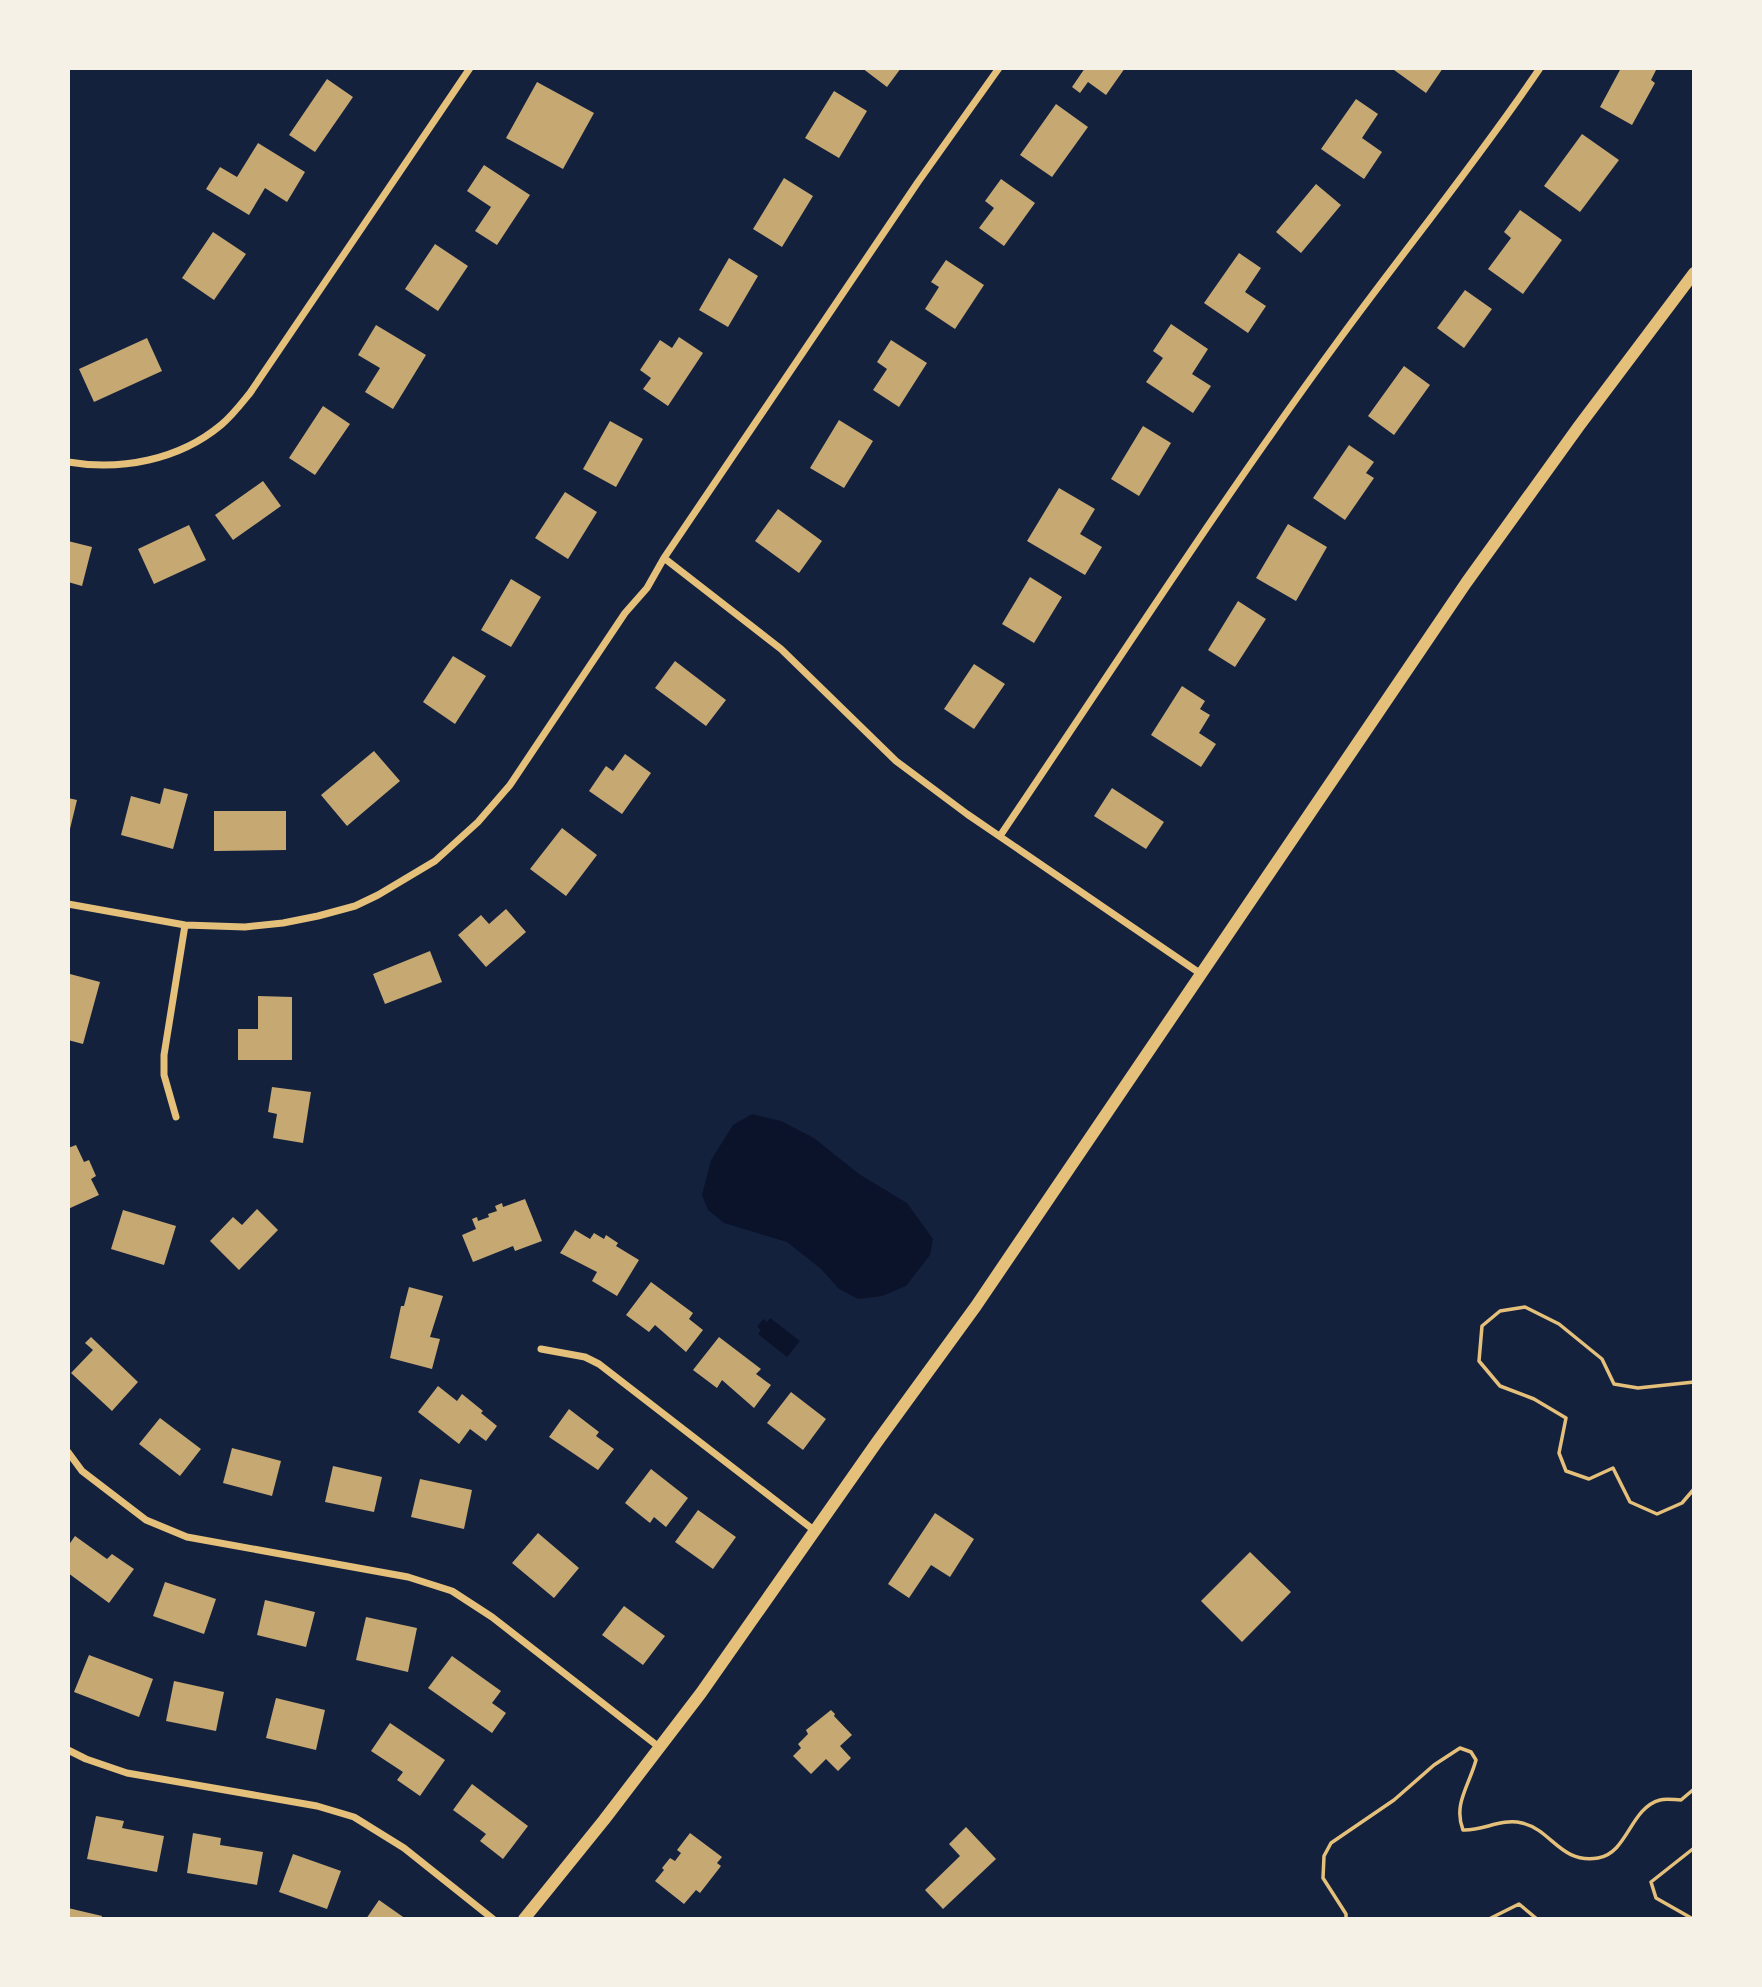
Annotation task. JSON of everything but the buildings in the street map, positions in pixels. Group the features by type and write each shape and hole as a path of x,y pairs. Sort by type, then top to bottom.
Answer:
{"main road":[{"path":"524,1919 701,1693 816,1532 877,1442 976,1306 1466,583 1694,273"}],"street":[{"path":"68,463 90,466 151,461 193,445 222,425 250,393 470,68"},
{"path":"68,904 185,925 245,927 283,923 355,906 435,861 478,822 510,785 625,613 647,588 664,558 918,182 999,68"},
{"path":"1000,836 1238,484 1341,337 1499,129 1539,68"},
{"path":"664,558 781,649 896,761 1000,836 1202,974"},
{"path":"176,1117 164,1075 164,1055 185,925"},
{"path":"541,1349 584,1357 599,1364 816,1532"},
{"path":"68,1452 82,1471 146,1520 187,1537 408,1577 452,1591 492,1617 659,1747"},
{"path":"68,1750 127,1773 317,1806 354,1817 404,1848 494,1919"}],"path":[{"path":"1694,1382 1638,1388 1614,1384 1602,1359 1559,1324 1525,1307 1500,1311 1482,1326 1479,1362 1500,1386 1534,1399 1566,1418 1559,1453 1566,1471 1589,1479 1612,1468 1629,1502 1657,1514 1682,1503 1694,1489"},
{"path":"1346,1919 1323,1878 1324,1856 1331,1843 1394,1800 1434,1765 1460,1748 1471,1752 1476,1760 1458,1816 1463,1830 1474,1831 1497,1823 1522,1823 1547,1836 1572,1857 1600,1858 1616,1848 1640,1812 1660,1800 1681,1800 1694,1789"},
{"path":"1693,1919 1656,1898 1651,1882 1694,1848"},
{"path":"1489,1919 1519,1904 1537,1919"}],"water":[{"path":"752,1114 781,1121 814,1138 859,1174 907,1203 933,1239 930,1255 906,1286 882,1296 858,1299 839,1289 821,1269 787,1242 724,1223 708,1210 702,1195 711,1160 733,1125"},
{"path":"770,1318 800,1341 787,1357 758,1334 761,1330 757,1327 763,1319 767,1322"}]}
